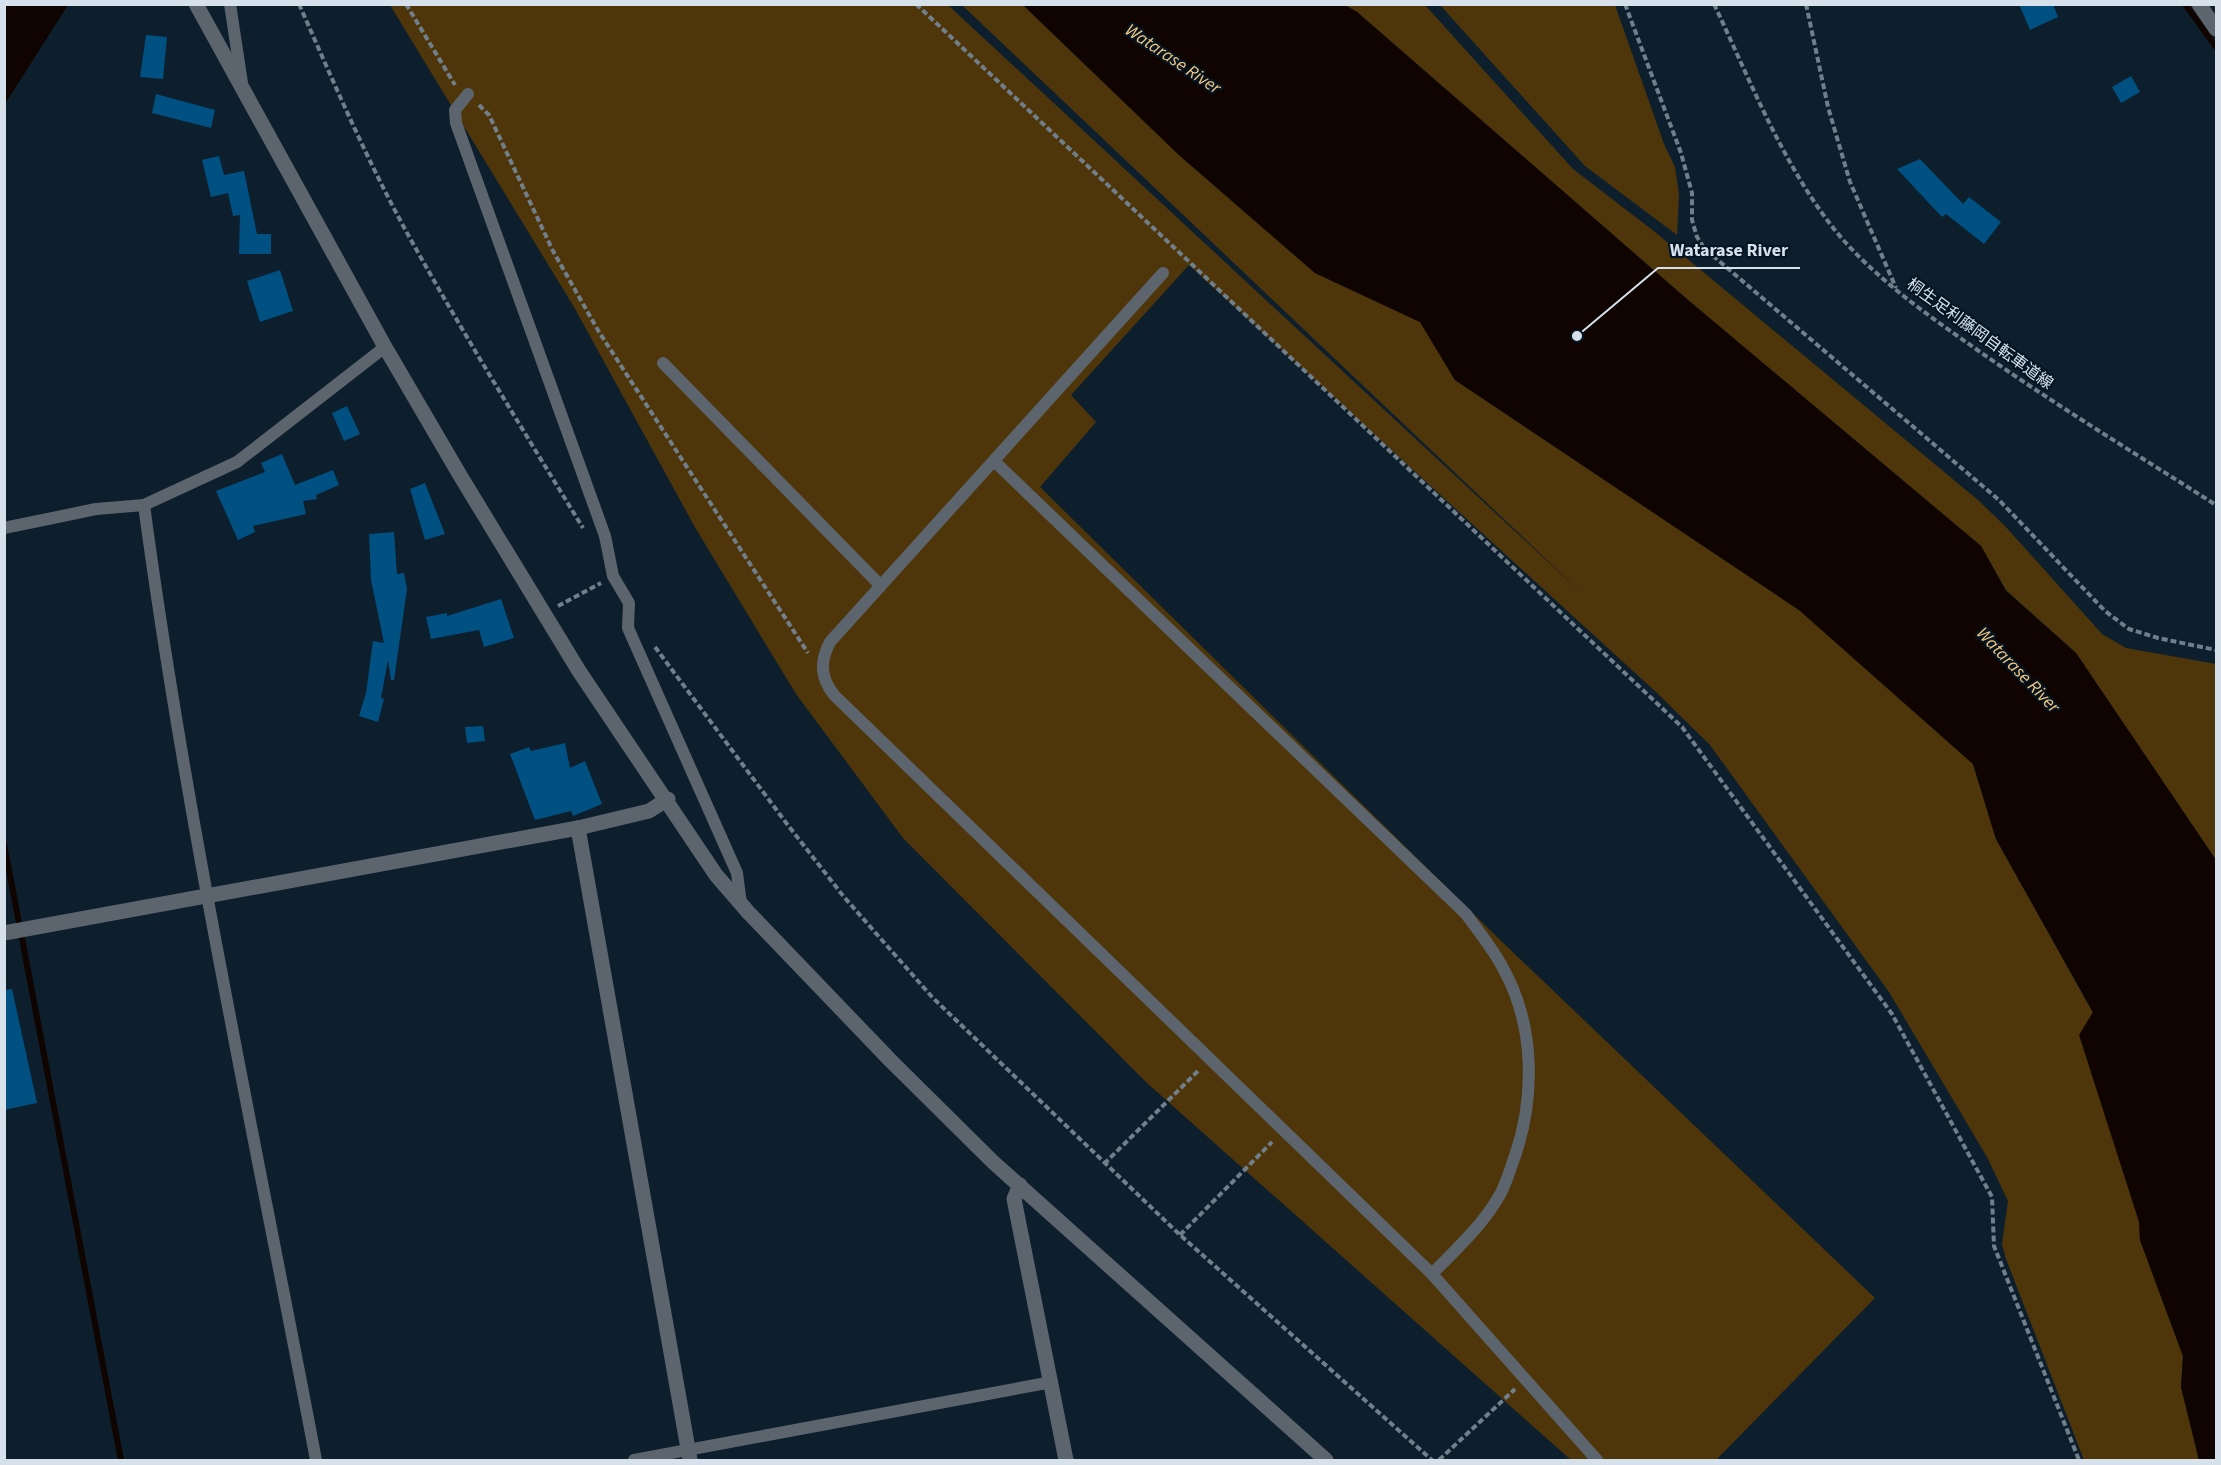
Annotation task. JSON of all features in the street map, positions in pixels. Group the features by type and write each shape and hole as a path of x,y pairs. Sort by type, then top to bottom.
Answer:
{"street":[{"path":"196,4 385,347 579,671 668,799 716,874 741,904 948,1119 1326,1461"},
{"path":"2199,4 2217,29"},
{"path":"4,933 578,828 649,811 668,799"},
{"path":"578,828 689,1455"},
{"path":"1020,1185 1014,1199 1066,1461"}],"lane":[{"path":"230,4 242,87"},
{"path":"468,94 455,110 456,123 605,536 613,576 629,603 628,628 737,873 741,904"},
{"path":"1163,273 830,642 821,663 824,676 829,688 842,703 1432,1274 1598,1461"},
{"path":"4,528 96,508 144,505 237,462 385,347"},
{"path":"663,363 881,586"},
{"path":"994,461 1466,914 1505,972 1520,1010 1528,1052 1529,1093 1525,1125 1499,1197 1472,1233 1432,1274"},
{"path":"144,505 160,622 208,895 316,1461"},
{"path":"634,1461 689,1455 1052,1382"}],"path":[{"path":"299,4 337,89 406,230 532,447 582,525"},
{"path":"406,4 456,85 489,115 553,251 599,332 824,676"},
{"path":"916,4 1683,727 1892,1014 1992,1197 1994,1246 2079,1461"},
{"path":"1625,4 1681,153 1692,193 1692,220 1697,237 1705,249 1999,500 2105,611 2129,628 2158,638 2217,650"},
{"name":"桐生足利藤岡自転車道線","path":"1714,4 1793,166 1815,202 1857,256 1939,323 2027,385 2217,504"},
{"path":"1806,4 1828,107 1850,182 1896,289"},
{"path":"545,613 613,576"},
{"path":"651,641 779,815 844,897 933,998 1180,1235 1432,1461"},
{"path":"1104,1164 1209,1059"},
{"path":"1180,1235 1283,1130"},
{"path":"1439,1461 1501,1401"}],"shaded area":[{"path":"390,5 948,5 1587,598 962,5 1023,5 1179,155 1315,273 1420,322 1455,380 1799,610 1973,764 1996,839 2093,1013 2139,1222 2140,1240 2183,1356 2181,1387 2199,1460 2084,1460 2006,1259 2002,1244 2008,1201 1987,1157 1889,992 1710,745 1657,693 1189,265 1071,395 1096,422 1040,487 1497,937 1875,1298 1716,1460 1571,1460 1147,1083 903,838 796,694 696,529 574,307"},
{"path":"1345,5 1425,5 1573,169 1655,232 1978,500 2005,526 2102,634 2126,648 2216,664 2216,860 2076,653 2006,590 1981,546 1688,300 1357,12"},
{"path":"1440,5 1615,5 1664,144 1675,167 1679,195 1677,235 1585,166"}],"water":[{"path":"4,5 68,5 5,104"},
{"path":"1023,5 1345,5 1357,12 1688,300 1981,546 2006,591 2076,653 2216,860 2216,1460 2199,1460 2181,1387 2183,1356 2140,1240 2139,1222 2079,1035 2093,1012 1996,839 1973,764 1799,610 1455,380 1420,322 1315,273 1179,155"}],"building":[{"path":"2019,4 2053,4 2058,17 2030,30"},
{"path":"146,35 167,37 163,79 140,77"},
{"path":"2131,76 2140,92 2121,103 2112,87"},
{"path":"156,94 215,110 211,128 152,113"},
{"path":"219,156 224,175 244,171 257,234 271,234 271,254 239,254 240,215 233,216 228,193 211,197 202,160"},
{"path":"1920,159 1963,204 1969,197 2001,222 1984,244 1946,214 1942,217 1897,169"},
{"path":"280,270 293,311 260,322 247,281"},
{"path":"347,406 360,434 344,441 332,413"},
{"path":"282,454 295,485 333,470 339,485 316,495 317,499 303,501 306,514 253,526 255,532 238,540 216,491 265,472 261,463"},
{"path":"425,483 445,534 425,540 410,489"},
{"path":"394,532 397,574 404,573 407,589 394,680 391,680 388,660 381,698 384,699 378,722 359,716 366,693 373,641 384,643 371,580 369,534"},
{"path":"501,599 514,638 484,647 479,630 431,639 426,617 447,613 447,616"},
{"path":"483,726 485,741 467,743 465,727"},
{"path":"565,743 570,768 585,761 602,804 573,816 571,811 535,820 510,754 529,747 531,751"},
{"path":"12,989 37,1103 4,1110 4,990"}],"waterway":[{"path":"2185,4 2216,47"},
{"path":"4,844 121,1460"}],"place":[{"name":"Watarase River","path":"1577,336"}]}
